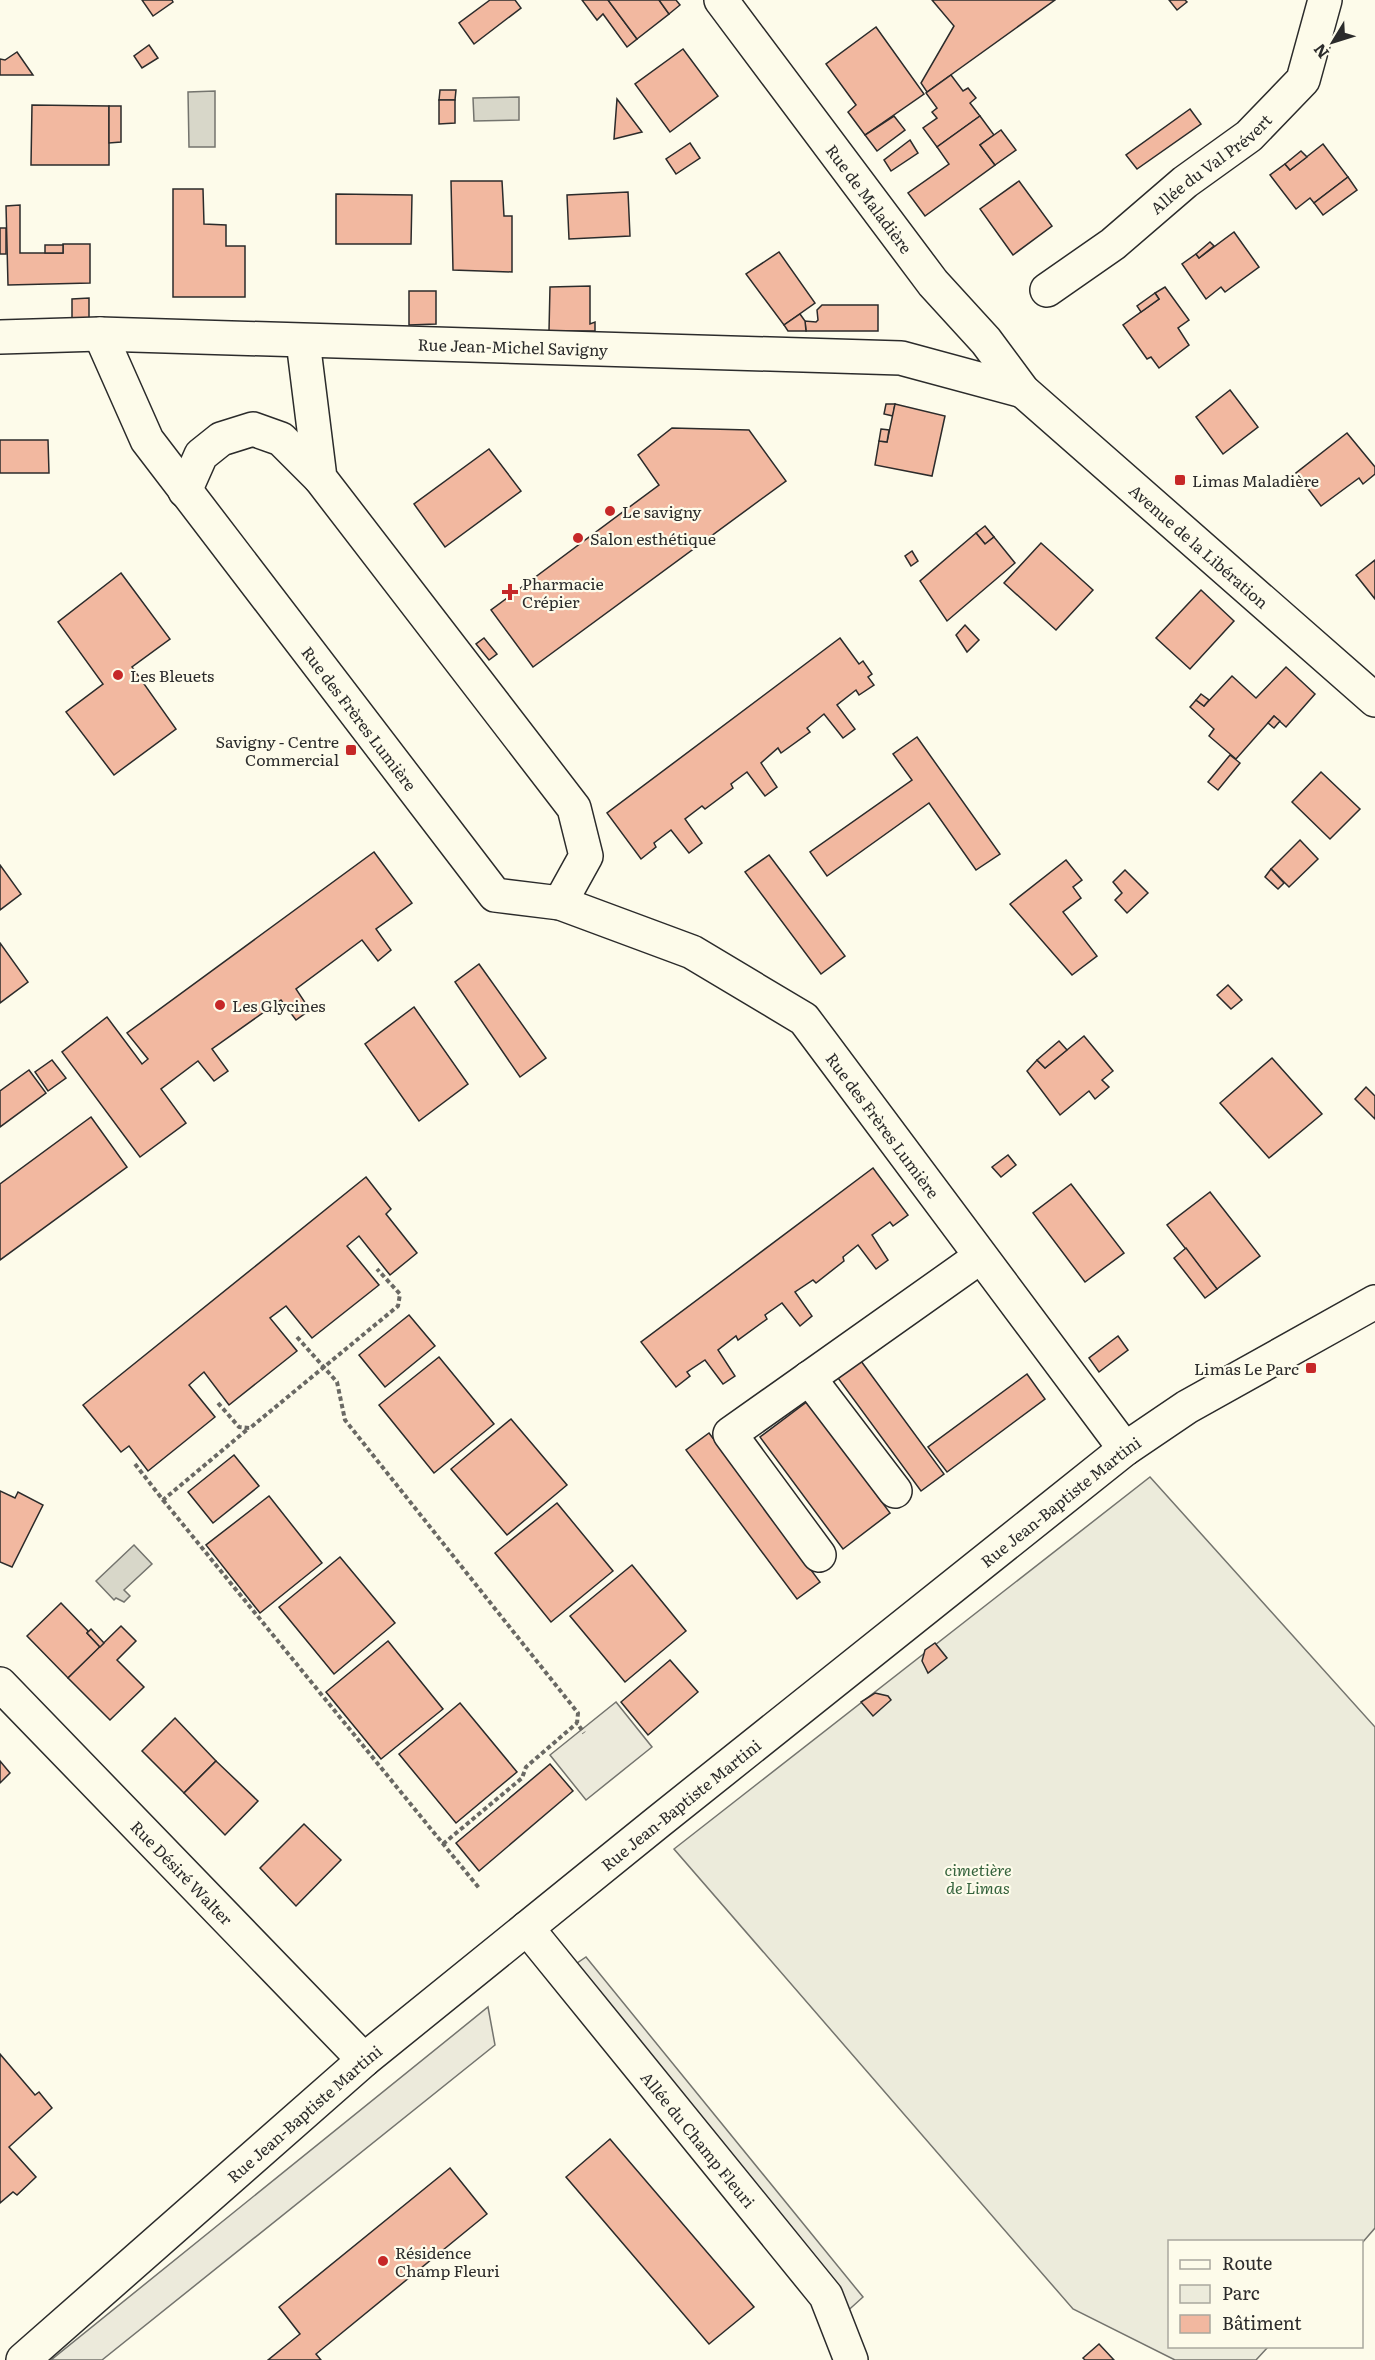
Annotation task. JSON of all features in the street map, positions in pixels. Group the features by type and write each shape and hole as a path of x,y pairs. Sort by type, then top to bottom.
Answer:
{"street":[{"name":"Rue de Maladière","path":"721,0 933,283 986,341 1023,391"},
{"name":"Allée du Val Prévert","path":"1047,290 1113,244 1185,182 1249,136 1303,80 1325,0"},
{"name":"Rue Jean-Michel Savigny","path":"0,337 100,334 901,358 1023,391"},
{"name":"Rue des Frères Lumière","path":"100,334 147,440 495,895 560,903 692,952 804,1019 1125,1449"},
{"path":"303,341 320,478"},
{"name":"Avenue de la Libération","path":"1023,391 1375,700"},
{"path":"185,490 201,455 221,439 253,429 281,439 320,478 574,808 586,856 560,903"},
{"path":"819,1555 730,1434 980,1257"},
{"name":"Rue Jean-Baptiste Martini","path":"23,2360 364,2060 1125,1449 1187,1407 1371,1312"},
{"path":"809,1378 895,1491"},
{"name":"Rue Désiré Walter","path":"0,1684 364,2060"},
{"name":"Allée du Champ Fleuri","path":"527,1928 826,2296 852,2360"}],"path":[{"path":"163,1500 398,1306 400,1294 377,1269"},
{"path":"297,1338 337,1382 345,1420 578,1713 577,1724 584,1733"},
{"path":"218,1403 239,1427 250,1428"},
{"path":"135,1464 479,1888"},
{"path":"443,1844 522,1778 526,1767 577,1724"}],"green space":[{"name":"cimetière de Limas","path":"1150,1477 1375,1727 1375,2228 1363,2242 1363,2240 1168,2240 1168,2348 1267,2348 1256,2360 1175,2360 1073,2309 674,1849"}],"shaded area":[{"path":"215,91 215,147 189,147 188,92"},
{"path":"519,97 519,120 474,121 473,98"},
{"path":"134,1545 152,1564 124,1590 130,1596 124,1602 116,1598 114,1600 96,1581"},
{"path":"616,1702 652,1747 586,1800 550,1755"},
{"path":"586,1957 863,2297 842,2316 564,1972"},
{"path":"488,2007 495,2045 102,2360 51,2360"}],"building":[{"path":"142,0 172,0 173,2 153,16"},
{"path":"490,0 515,0 521,8 474,44 459,23"},
{"path":"582,0 608,0 637,39 627,47 603,14 597,20"},
{"path":"608,0 659,0 669,14 637,39"},
{"path":"659,0 676,0 680,5 669,14"},
{"path":"932,0 1055,0 927,92 921,83 954,26"},
{"path":"1169,0 1185,0 1187,2 1177,10"},
{"path":"876,27 924,94 865,135 848,112 856,105 826,64"},
{"path":"149,45 158,58 142,68 134,56"},
{"path":"683,49 718,96 670,132 635,84"},
{"path":"17,52 33,75 0,75 0,59 5,60"},
{"path":"951,75 963,91 968,88 976,98 970,103 980,116 937,147 923,128 937,118 932,112 937,108 926,93"},
{"path":"440,90 456,90 455,100 439,100"},
{"path":"617,99 642,132 614,139"},
{"path":"439,100 455,100 455,123 439,124"},
{"path":"32,105 109,106 109,165 31,165"},
{"path":"109,106 121,106 121,142 109,143"},
{"path":"1190,109 1201,124 1137,169 1126,155"},
{"path":"894,116 905,130 877,151 865,135"},
{"path":"980,116 994,135 980,145 995,165 925,216 908,193 949,164 937,147"},
{"path":"1001,130 1016,150 995,165 980,145"},
{"path":"910,140 918,153 891,171 884,160"},
{"path":"690,143 700,158 676,174 666,159"},
{"path":"1323,144 1348,177 1314,203 1310,198 1296,209 1270,175 1285,164 1290,170"},
{"path":"1301,151 1307,157 1290,170 1285,164"},
{"path":"1348,177 1357,190 1323,215 1314,203"},
{"path":"451,181 502,181 504,216 512,216 512,272 453,270"},
{"path":"1019,181 1052,226 1013,255 980,209"},
{"path":"173,189 203,189 204,224 226,225 226,246 245,246 245,297 173,297"},
{"path":"628,192 630,236 569,239 567,195"},
{"path":"336,194 412,195 411,244 336,244"},
{"path":"20,205 20,253 63,253 63,244 90,244 90,283 8,285 6,206"},
{"path":"0,228 6,228 6,254 0,254"},
{"path":"1234,232 1259,267 1225,292 1221,287 1206,299 1182,264 1196,254 1199,258"},
{"path":"1210,242 1214,246 1199,258 1196,254"},
{"path":"45,245 63,245 63,253 45,253"},
{"path":"779,252 815,303 784,325 746,274"},
{"path":"590,286 590,324 595,322 595,331 549,331 550,287"},
{"path":"1165,287 1189,320 1178,328 1189,345 1159,368 1151,357 1147,359 1123,325 1159,299 1155,293"},
{"path":"409,291 436,291 436,324 409,325"},
{"path":"1155,293 1159,299 1141,312 1137,306"},
{"path":"89,298 89,333 72,333 72,299"},
{"path":"822,305 878,305 878,331 806,331 805,321 816,322 818,320 817,310"},
{"path":"800,314 805,321 806,331 788,331 784,325"},
{"path":"1230,390 1258,427 1223,454 1196,417"},
{"path":"886,404 895,404 893,416 884,414"},
{"path":"895,404 945,416 932,476 875,465 879,441 887,442"},
{"path":"672,428 749,430 786,481 533,667 491,610 659,485 638,455"},
{"path":"881,429 889,430 887,442 879,441"},
{"path":"1347,433 1375,467 1375,474 1363,484 1359,478 1321,506 1296,473"},
{"path":"0,440 48,440 49,473 0,473"},
{"path":"489,449 521,491 445,547 414,504"},
{"path":"985,526 994,537 985,544 976,533"},
{"path":"976,533 985,544 994,537 1015,563 947,621 920,581"},
{"path":"1041,543 1093,590 1056,630 1004,583"},
{"path":"912,551 918,561 911,566 905,556"},
{"path":"1375,560 1375,599 1356,575"},
{"name":"Les Bleuets","path":"121,573 170,639 132,667 176,729 114,775 66,712 103,684 58,622"},
{"path":"1201,590 1234,621 1190,669 1156,638"},
{"path":"965,625 979,640 967,652 956,635"},
{"path":"484,638 497,654 489,660 476,644"},
{"path":"840,638 859,664 863,661 872,674 868,677 874,685 859,695 856,690 837,705 855,729 843,738 824,714 807,728 810,732 781,753 778,748 761,763 777,787 765,796 747,772 731,784 733,788 705,809 702,806 685,819 702,843 689,853 671,830 654,843 656,847 641,859 607,813"},
{"path":"1286,667 1315,694 1286,727 1274,716 1236,759 1209,736 1214,729 1190,707 1196,700 1204,706 1232,676 1256,698"},
{"path":"1201,694 1209,700 1204,706 1196,700"},
{"path":"1274,716 1280,721 1274,728 1268,723"},
{"path":"917,737 1000,854 976,870 929,803 827,876 810,852 912,780 893,754"},
{"path":"1230,755 1240,763 1218,790 1208,782"},
{"path":"1321,772 1360,809 1330,839 1292,802"},
{"path":"1300,840 1318,859 1289,887 1271,869"},
{"name":"Les Glycines","path":"374,852 412,903 376,929 391,950 378,961 362,940 296,989 310,1010 296,1020 281,1000 212,1049 228,1071 214,1081 198,1061 161,1089 186,1123 140,1157 62,1052 107,1017 142,1064 148,1059 127,1033"},
{"path":"769,855 845,956 821,974 745,872"},
{"path":"1066,860 1082,880 1073,887 1081,898 1063,912 1097,956 1072,975 1010,904"},
{"path":"0,865 21,894 0,910"},
{"path":"1271,869 1284,883 1278,889 1265,877"},
{"path":"1125,870 1148,893 1127,913 1115,900 1122,893 1113,882"},
{"path":"0,943 28,982 0,1003"},
{"path":"479,964 546,1058 520,1077 455,982"},
{"path":"1228,985 1242,1000 1231,1009 1217,995"},
{"path":"414,1007 468,1084 419,1121 365,1044"},
{"path":"1084,1036 1113,1071 1102,1080 1109,1087 1095,1099 1089,1091 1060,1115 1027,1071 1037,1060 1045,1068"},
{"path":"1059,1041 1067,1050 1045,1068 1037,1060"},
{"path":"1272,1058 1322,1114 1269,1158 1220,1103"},
{"path":"52,1060 66,1078 48,1091 35,1072"},
{"path":"29,1070 46,1093 0,1127 0,1091"},
{"path":"1366,1087 1375,1096 1375,1119 1355,1099"},
{"path":"91,1117 127,1167 0,1260 0,1184"},
{"path":"1008,1155 1016,1165 1001,1177 992,1167"},
{"path":"873,1168 908,1215 893,1226 890,1222 872,1235 888,1260 876,1269 858,1245 843,1257 844,1261 816,1283 813,1280 795,1292 812,1316 800,1326 782,1303 765,1315 767,1319 738,1340 736,1336 718,1350 735,1376 723,1384 705,1360 687,1372 690,1376 676,1387 641,1342"},
{"path":"366,1177 391,1209 386,1214 417,1253 390,1275 359,1236 347,1246 379,1285 312,1338 286,1306 270,1318 297,1351 229,1405 204,1372 189,1385 215,1417 148,1471 129,1446 121,1452 83,1405"},
{"path":"1071,1184 1124,1253 1085,1282 1033,1213"},
{"path":"1210,1192 1260,1256 1217,1289 1167,1225"},
{"path":"1186,1248 1217,1289 1205,1298 1174,1258"},
{"path":"409,1315 435,1346 385,1387 359,1355"},
{"path":"1118,1336 1128,1350 1099,1372 1089,1358"},
{"path":"439,1357 494,1424 434,1473 379,1405"},
{"path":"861,1361 944,1474 921,1491 838,1378"},
{"path":"1027,1374 1045,1399 947,1472 928,1447"},
{"path":"808,1401 890,1513 843,1549 760,1437"},
{"path":"511,1419 567,1485 507,1535 451,1469"},
{"path":"709,1433 820,1582 797,1599 686,1450"},
{"path":"234,1455 259,1486 213,1523 188,1492"},
{"path":"0,1491 15,1498 18,1492 43,1505 12,1567 0,1562"},
{"path":"269,1496 322,1563 260,1613 206,1545"},
{"path":"557,1503 613,1571 551,1622 495,1553"},
{"path":"340,1557 395,1623 334,1674 279,1607"},
{"path":"632,1565 686,1631 625,1682 570,1616"},
{"path":"61,1603 100,1647 68,1678 27,1636"},
{"path":"121,1626 136,1641 117,1660 144,1687 110,1720 68,1678"},
{"path":"91,1629 104,1643 100,1647 87,1633"},
{"path":"388,1641 443,1709 381,1759 326,1692"},
{"path":"935,1643 947,1658 928,1673 922,1661 925,1650"},
{"path":"670,1660 698,1692 648,1735 621,1702"},
{"path":"875,1693 888,1696 891,1700 873,1716 861,1702"},
{"path":"460,1703 517,1772 456,1823 399,1754"},
{"path":"175,1718 216,1761 184,1793 142,1751"},
{"path":"0,1761 10,1773 0,1783"},
{"path":"216,1761 258,1801 225,1835 184,1793"},
{"path":"550,1764 573,1791 479,1871 456,1843"},
{"path":"304,1824 341,1860 296,1906 260,1868"},
{"path":"0,2054 35,2095 39,2092 52,2108 9,2147 36,2177 17,2195 13,2192 0,2203"},
{"path":"610,2139 754,2307 709,2344 566,2177"},
{"name":"Résidence Champ Fleuri","path":"450,2168 487,2214 316,2354 321,2360 268,2360 300,2334 279,2307"},
{"path":"1099,2344 1114,2360 1085,2360 1083,2358"}],"place":[{"name":"Limas Maladière","path":"1180,480"},
{"name":"Le savigny","path":"610,511"},
{"name":"Salon esthétique","path":"578,538"},
{"name":"Pharmacie Crépier","path":"510,592"},
{"name":"Les Bleuets","path":"118,675"},
{"name":"Savigny - Centre Commercial","path":"351,750"},
{"name":"Les Glycines","path":"220,1005"},
{"name":"Limas Le Parc","path":"1311,1368"},
{"name":"Résidence Champ Fleuri","path":"383,2261"}]}
